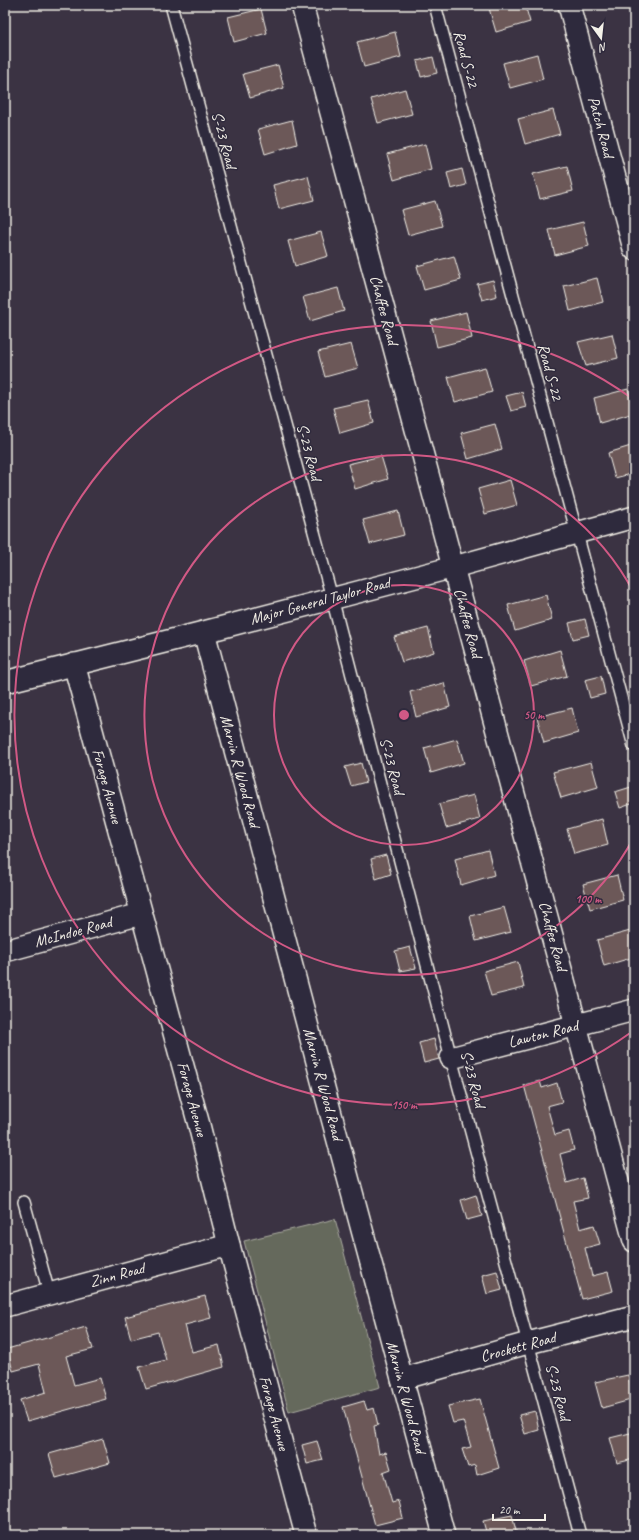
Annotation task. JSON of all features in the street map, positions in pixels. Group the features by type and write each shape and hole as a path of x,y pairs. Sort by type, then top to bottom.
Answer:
{"street":[{"name":"Chaffee Road","path":"302,5 454,566 634,1241"},
{"name":"Patch Road","path":"569,5 634,249"},
{"name":"Major General Taylor Road","path":"6,680 204,632 634,517"},
{"name":"Marvin R Wood Road","path":"204,632 444,1535"},
{"name":"Forage Avenue","path":"74,664 197,1118 306,1535"},
{"name":"McIndoe Road","path":"5,951 141,914"},
{"name":"Lawton Road","path":"451,1058 634,1010"},
{"name":"Zinn Road","path":"5,1306 229,1245"},
{"name":"Crockett Road","path":"402,1379 528,1343 634,1316"}],"lane":[{"name":"S-23 Road","path":"171,5 332,598 451,1058 580,1535"},
{"name":"Road S-22","path":"435,5 634,746"},
{"path":"24,1202 49,1293"}],"green space":[{"path":"335,1219 380,1387 289,1412 244,1241"}],"building":[{"path":"488,5 525,5 530,22 496,32"},
{"path":"261,9 267,33 234,42 228,17"},
{"path":"395,32 401,57 364,67 357,42"},
{"path":"537,54 543,79 510,88 503,63"},
{"path":"433,57 437,73 421,77 417,61"},
{"path":"278,65 284,88 250,98 243,74"},
{"path":"405,89 412,114 378,123 371,99"},
{"path":"553,110 560,134 525,144 518,119"},
{"path":"292,120 297,144 265,154 258,129"},
{"path":"425,144 431,169 394,180 387,154"},
{"path":"567,166 573,191 540,199 533,174"},
{"path":"462,169 466,185 451,189 447,173"},
{"path":"308,176 314,200 279,209 273,185"},
{"path":"435,201 442,226 408,235 401,210"},
{"path":"583,222 589,246 555,255 549,230"},
{"path":"321,232 328,256 295,266 288,241"},
{"path":"454,256 461,280 424,290 417,266"},
{"path":"597,278 603,302 570,311 564,286"},
{"path":"493,280 497,296 482,300 477,284"},
{"path":"338,288 344,311 310,321 303,297"},
{"path":"466,312 472,338 437,347 431,321"},
{"path":"612,334 618,358 586,366 578,342"},
{"path":"351,344 358,368 325,377 318,352"},
{"path":"485,367 492,392 455,402 448,377"},
{"path":"628,389 634,413 600,423 594,398"},
{"path":"522,392 526,407 511,411 506,396"},
{"path":"368,400 374,423 340,433 333,408"},
{"path":"495,424 502,449 468,459 461,433"},
{"path":"634,445 634,473 615,478 608,453"},
{"path":"381,456 388,479 355,489 348,464"},
{"path":"510,480 517,505 485,514 478,489"},
{"path":"398,511 404,535 370,544 363,520"},
{"path":"546,595 552,620 515,631 508,605"},
{"path":"585,619 589,635 573,639 569,623"},
{"path":"428,628 434,652 402,662 394,637"},
{"path":"560,650 567,676 531,686 524,661"},
{"path":"601,676 605,694 590,698 585,680"},
{"path":"444,683 450,707 416,717 410,692"},
{"path":"572,708 578,733 544,743 537,717"},
{"path":"457,739 464,763 431,773 424,748"},
{"path":"591,762 598,787 561,798 553,772"},
{"path":"361,763 366,782 351,786 345,767"},
{"path":"631,787 634,803 620,808 615,792"},
{"path":"474,795 480,819 446,828 439,804"},
{"path":"602,819 608,845 574,854 567,829"},
{"path":"488,850 494,875 461,885 455,859"},
{"path":"386,855 391,874 376,879 371,859"},
{"path":"617,875 623,900 590,909 583,884"},
{"path":"504,907 511,932 476,941 470,916"},
{"path":"634,930 634,957 604,966 597,940"},
{"path":"410,947 416,968 400,971 395,951"},
{"path":"518,962 524,988 491,996 484,971"},
{"path":"434,1039 439,1059 424,1063 419,1043"},
{"path":"540,1081 542,1088 557,1083 562,1102 547,1106 555,1135 569,1131 574,1150 560,1154 567,1183 583,1178 588,1198 573,1201 580,1229 594,1225 600,1244 585,1248 592,1276 608,1272 613,1291 582,1299 524,1085"},
{"path":"476,1195 482,1216 467,1220 461,1200"},
{"path":"497,1271 502,1290 487,1294 482,1275"},
{"path":"205,1296 211,1318 185,1325 192,1352 219,1345 224,1367 146,1389 139,1367 166,1360 158,1332 131,1339 125,1317"},
{"path":"86,1327 93,1349 66,1356 74,1385 100,1378 106,1399 27,1421 20,1400 46,1392 39,1364 13,1371 7,1349"},
{"path":"628,1375 634,1399 602,1408 595,1382"},
{"path":"480,1399 499,1468 477,1475 475,1465 468,1467 462,1449 471,1447 463,1421 453,1423 448,1406"},
{"path":"364,1401 367,1410 374,1408 378,1425 374,1426 379,1454 386,1452 391,1469 383,1472 392,1503 399,1501 403,1518 375,1525 343,1407"},
{"path":"535,1411 539,1430 525,1434 519,1415"},
{"path":"634,1432 634,1459 617,1463 610,1438"},
{"path":"103,1439 110,1463 56,1478 49,1454"},
{"path":"317,1441 323,1460 307,1464 302,1445"},
{"path":"512,1515 517,1535 487,1535 483,1521"}]}
